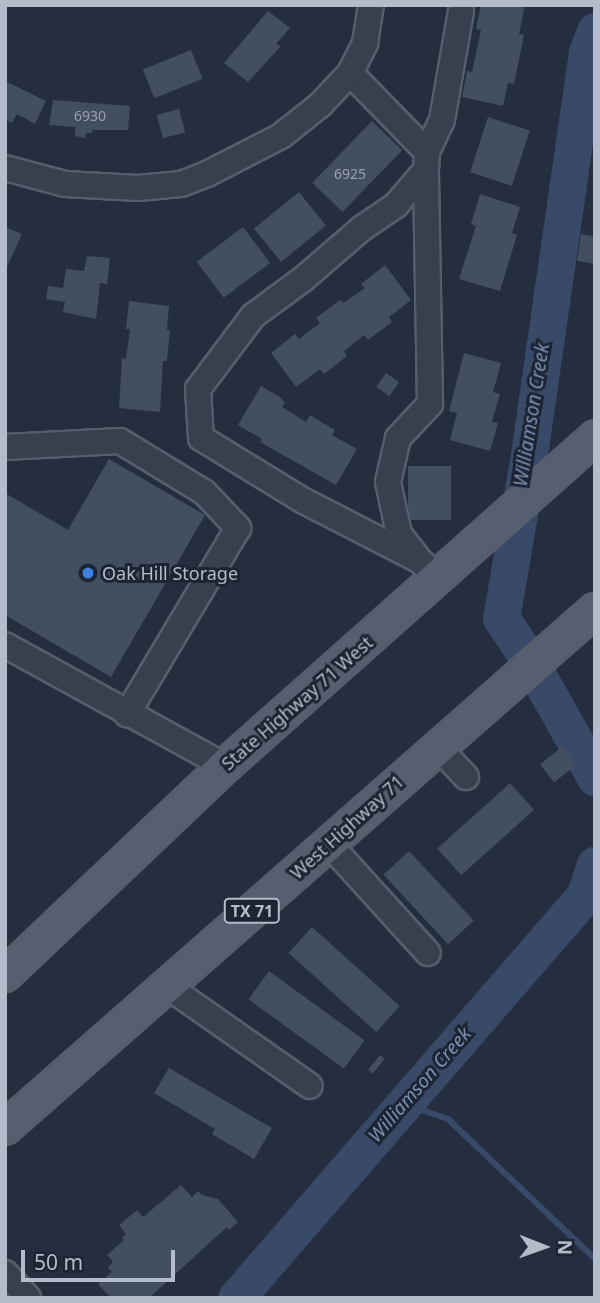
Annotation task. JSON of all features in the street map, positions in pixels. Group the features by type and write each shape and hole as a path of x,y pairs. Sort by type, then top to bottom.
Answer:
{"main road":[{"name":"State Highway 71 West","path":"5,975 428,569 587,444"},
{"name":"West Highway 71","path":"5,1128 590,615"}],"street":[{"path":"5,168 65,184 138,188 181,184 246,156 281,136 320,105 350,73 365,43 371,5"},
{"path":"428,569 304,500 201,438 198,389 253,316 303,279 361,229 396,205 427,161 442,120 461,11"},
{"path":"350,73 427,161 430,404 398,438 388,482 399,534 428,569"},
{"path":"5,447 120,441 204,492 237,528 127,714"},
{"path":"5,645 225,766"},
{"path":"438,747 466,777"},
{"path":"328,844 428,953"},
{"path":"167,986 310,1086"},
{"path":"5,1273 28,1298"}],"building":[{"path":"481,5 525,5 519,34 524,35 514,84 508,83 503,106 462,97 467,71 472,72 481,30 476,29"},
{"path":"268,11 290,28 276,44 281,46 248,82 224,63"},
{"path":"191,50 203,79 154,98 143,69"},
{"path":"5,81 46,101 35,124 17,114 12,123 5,119"},
{"path":"53,100 130,106 128,130 92,130 92,133 86,133 85,138 75,136 75,127 49,125"},
{"path":"179,109 185,132 163,138 157,115"},
{"path":"488,117 530,131 512,186 470,172"},
{"path":"372,121 402,150 342,212 312,183"},
{"path":"299,192 326,225 281,262 254,229"},
{"path":"480,194 520,207 512,233 517,235 500,291 459,279 476,226 471,224"},
{"path":"5,227 22,234 5,271"},
{"path":"243,227 270,263 224,298 197,262"},
{"path":"581,234 595,237 595,264 577,261"},
{"path":"87,256 110,258 107,284 100,283 96,319 63,312 65,302 46,299 48,286 63,288 66,269 84,271"},
{"path":"385,265 411,300 389,317 392,322 368,340 364,335 344,351 347,356 324,374 320,369 296,387 271,353 295,334 299,339 320,323 316,318 340,300 343,303 365,288 361,284"},
{"path":"129,301 169,306 167,330 170,330 167,361 163,361 160,412 119,408 122,358 126,359 130,329 126,329"},
{"path":"464,353 501,363 493,392 500,394 492,422 498,423 490,451 450,440 457,413 449,411"},
{"path":"386,373 399,382 389,396 376,387"},
{"path":"261,386 280,397 285,403 282,407 306,422 310,415 335,430 332,435 357,449 336,485 260,442 262,439 238,425"},
{"name":"Oak Hill Storage","path":"109,459 205,515 111,677 5,615 5,493 68,530"},
{"path":"408,466 451,466 451,520 408,520"},
{"path":"562,747 576,765 554,782 540,764"},
{"path":"510,783 534,810 461,875 437,849"},
{"path":"409,851 474,920 448,944 383,875"},
{"path":"312,927 400,1006 376,1032 289,953"},
{"path":"269,971 364,1040 344,1069 248,999"},
{"path":"380,1055 385,1059 373,1074 368,1070"},
{"path":"169,1068 272,1128 254,1159 212,1134 215,1129 154,1093"},
{"path":"181,1185 192,1197 198,1191 202,1195 218,1199 238,1222 229,1230 227,1227 149,1298 111,1298 98,1284 112,1272 108,1267 113,1262 107,1255 124,1240 122,1238 126,1234 119,1225 137,1210 143,1217"}],"waterway":[{"name":"Williamson Creek","path":"595,31 587,52 529,455 501,618 528,658 595,777"},
{"name":"Williamson Creek","path":"236,1298 585,895 595,865"},
{"path":"405,1104 448,1119 595,1259"}],"place":[{"name":"Oak Hill Storage","path":"88,573"}]}
